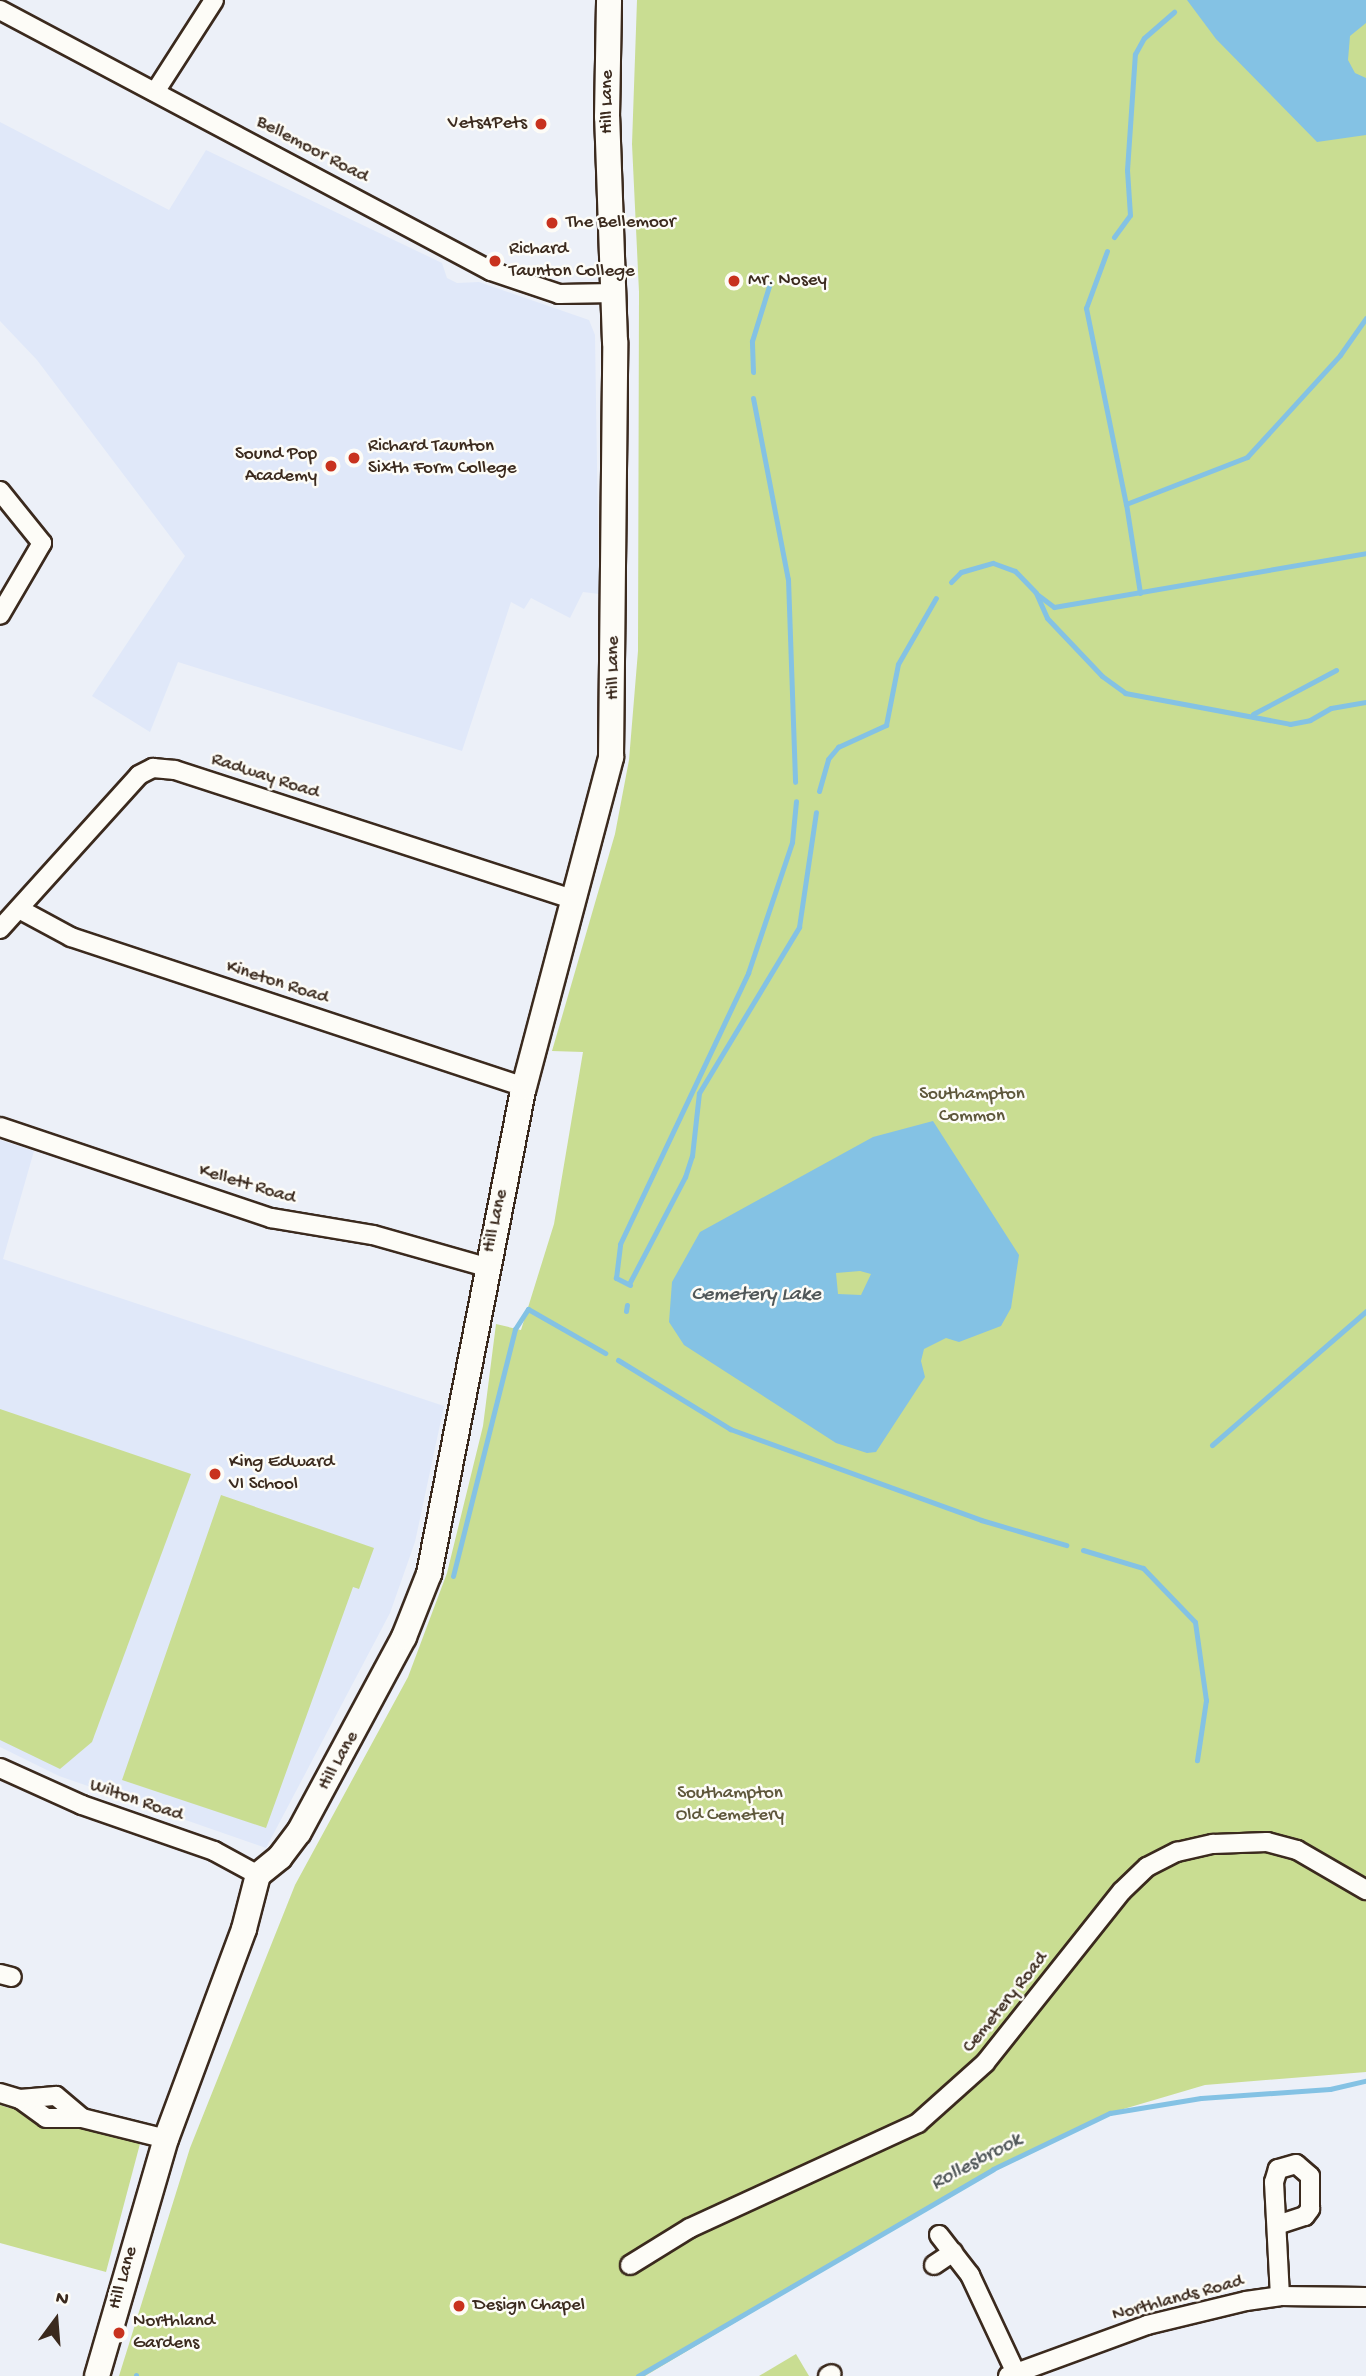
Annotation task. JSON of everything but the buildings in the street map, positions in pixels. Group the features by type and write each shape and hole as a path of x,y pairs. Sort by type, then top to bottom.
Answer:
{"street":[{"path":"155,92 214,0"},
{"name":"Hill Lane","path":"97,2376 166,2139 244,1929 258,1875 280,1857 299,1832 421,1599 460,1434 486,1267 524,1087 595,831 614,724 614,293 607,117 610,0"},
{"name":"Bellemoor Road","path":"0,10 517,282 559,293 614,293"},
{"path":"0,491 42,543 0,615"},
{"name":"Radway Road","path":"0,929 21,910 139,775 164,768 575,900"},
{"name":"Kineton Road","path":"21,910 71,937 524,1087"},
{"name":"Kellett Road","path":"0,1127 271,1218 373,1235 486,1267"},
{"name":"Wilton Road","path":"0,1768 94,1810 214,1851 258,1875"},
{"name":"Cemetery Road","path":"630,2265 690,2228 918,2123 985,2063 1122,1891 1147,1867 1177,1852 1213,1844 1267,1842 1297,1850 1366,1890"},
{"path":"0,2093 20,2099 46,2118 82,2118 166,2139"},
{"path":"1277,2225 1280,2296"},
{"path":"939,2235 970,2275 1012,2374"},
{"path":"934,2265 953,2252"},
{"name":"Northlands Road","path":"1012,2374 1147,2325 1280,2296 1366,2297"}],"shaded area":[{"name":"Richard Taunton Sixth Form College","path":"0,122 169,210 206,150 442,263 447,278 457,283 479,282 589,320 595,335 599,594 583,592 570,618 531,598 524,609 511,602 462,751 178,662 150,732 92,696 185,556 37,360 0,321"},
{"name":"King Edward VI School","path":"0,1140 34,1151 3,1259 444,1406 415,1542 390,1613 266,1848 59,1776 0,1747"}],"green space":[{"name":"Southampton Common","path":"637,0 1366,0 1366,2072 1205,2085 1110,2113 993,2169 645,2376 119,2376 190,2148 295,1885 408,1677 447,1573 483,1426 496,1324 521,1330 554,1224 583,1052 552,1051 615,834 629,760 638,651 639,292 632,144"},
{"path":"0,1409 191,1474 92,1742 60,1769 0,1740"},
{"path":"221,1495 374,1548 359,1589 353,1587 266,1828 122,1780"},
{"path":"18,2104 78,2121 86,2130 141,2140 106,2272 0,2243 0,2105 9,2108"},
{"path":"796,2354 809,2376 759,2376"}],"water":[{"path":"1187,0 1366,0 1366,23 1350,36 1348,60 1355,73 1366,78 1366,135 1317,142 1216,39"},
{"name":"Cemetery Lake","path":"933,1121 1019,1255 1011,1308 1001,1326 959,1342 946,1338 924,1349 921,1361 925,1377 876,1452 867,1453 836,1443 684,1345 669,1322 672,1282 700,1232 873,1137","holes":["860,1271 871,1274 861,1295 838,1294 836,1273"]}],"waterway":[{"path":"1114,237 1130,215 1127,170 1135,54 1144,38 1174,12"},
{"path":"1107,251 1086,308 1126,504"},
{"path":"753,372 752,341 770,283"},
{"path":"1140,593 1126,504 1247,457 1340,355 1366,318"},
{"path":"753,398 788,579 795,782"},
{"path":"1038,595 1054,607 1366,553"},
{"path":"951,582 961,572 993,563 1015,571 1036,593 1047,618 1102,676 1125,693 1290,724 1310,720 1331,708 1366,702"},
{"path":"819,791 828,759 838,747 886,725 898,664 936,598"},
{"path":"1253,714 1336,670"},
{"path":"630,1285 616,1278 620,1244 748,973 792,842 796,801"},
{"path":"630,1282 685,1177 692,1156 699,1093 799,927 816,812"},
{"path":"626,1311 627,1305"},
{"path":"453,1576 515,1329 528,1309 605,1353"},
{"path":"1212,1445 1366,1311"},
{"path":"618,1360 730,1429 981,1520 1066,1545"},
{"path":"1083,1550 1143,1568 1195,1622 1206,1700 1197,1760"},
{"name":"Rollesbrook","path":"638,2376 993,2169 1110,2113 1201,2098 1330,2089 1366,2081"}],"place":[{"name":"Vets4Pets","path":"541,124"},
{"name":"The Bellemoor","path":"552,223"},
{"name":"Richard Taunton College","path":"495,261"},
{"name":"Mr. Nosey","path":"734,281"},
{"name":"Richard Taunton Sixth Form College","path":"354,458"},
{"name":"Sound Pop Academy","path":"331,466"},
{"name":"King Edward VI School","path":"215,1474"},
{"name":"Design Chapel","path":"459,2306"},
{"name":"Northland Gardens","path":"119,2333"}],"park label":[{"name":"Southampton Old Cemetery","path":"730,1805"}]}
